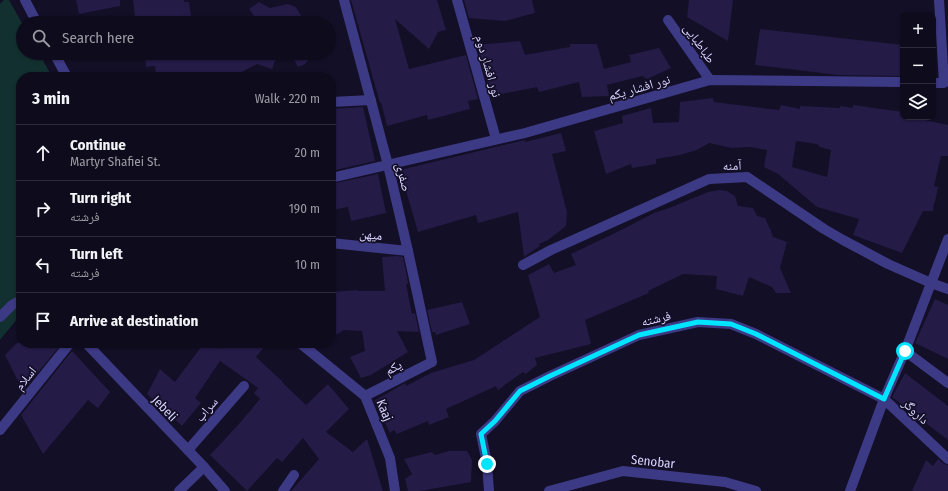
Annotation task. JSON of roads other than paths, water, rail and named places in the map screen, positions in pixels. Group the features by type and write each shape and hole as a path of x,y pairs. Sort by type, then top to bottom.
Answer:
{"street":[{"path":"25,0 33,16"},
{"name":"صفری","path":"344,0 388,166 432,362"},
{"name":"نور افشار دوم","path":"457,0 496,140"},
{"path":"936,83 946,85 939,0"},
{"name":"طباطبایی","path":"668,20 710,80"},
{"path":"58,60 64,72"},
{"name":"نور افشار یکم","path":"336,177 525,133 710,80 900,82"},
{"path":"336,102 370,100"},
{"name":"آمنه","path":"524,265 551,250 709,179 747,177 824,229 843,240 888,264 948,289"},
{"path":"850,491 884,399 905,351 948,239"},
{"name":"میهن","path":"336,244 408,251"},
{"path":"0,316 16,303"},
{"name":"فرشته","path":"489,491 487,464 481,434 495,421 520,391 639,335 698,322 731,324 756,334 884,399"},
{"name":"اسلام","path":"0,430 66,348"},
{"name":"Jebeli","path":"91,348 225,491"},
{"name":"Kaaj","path":"306,348 365,396 390,458 396,491"},
{"path":"905,351 948,383"},
{"name":"یکم","path":"365,396 432,362"},
{"name":"سراب","path":"188,450 244,386"},
{"name":"داروگر","path":"884,399 948,459"},
{"path":"179,491 204,467"},
{"name":"Senobar","path":"549,491 623,471 725,482 756,491"},
{"path":"283,491 294,475"}]}
